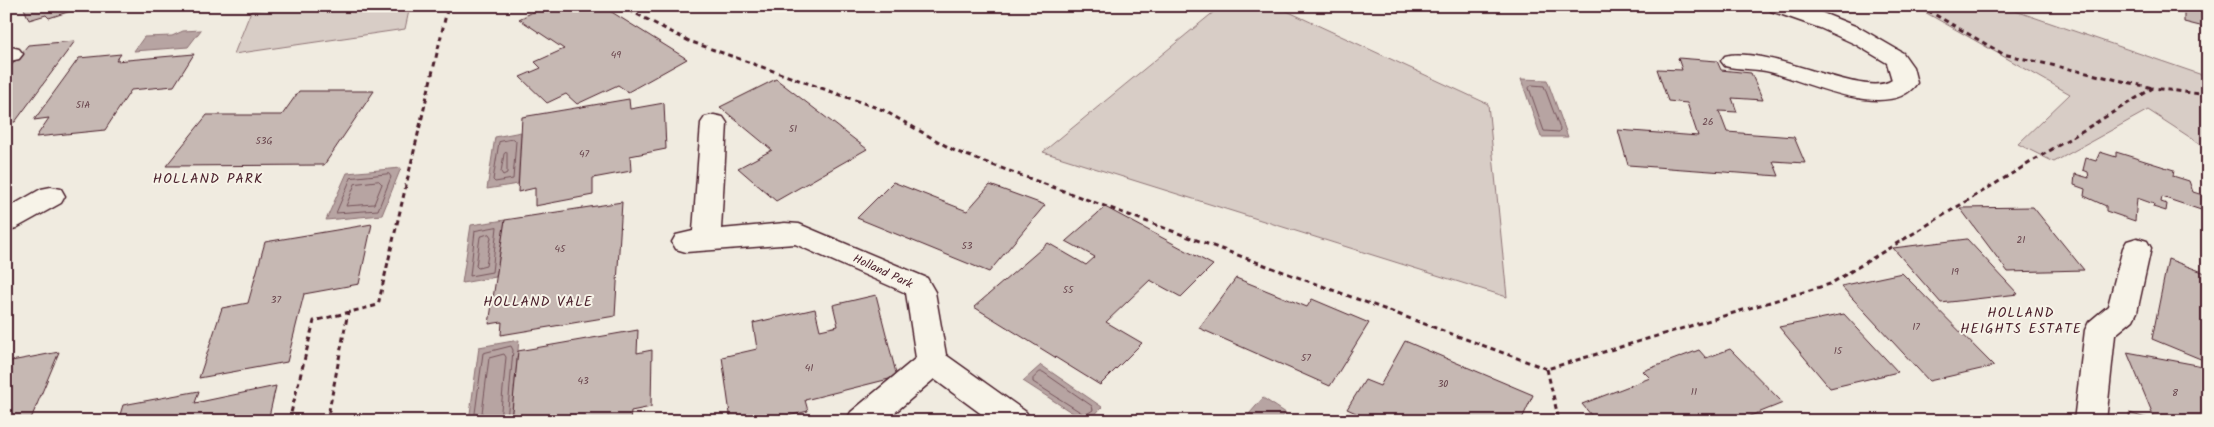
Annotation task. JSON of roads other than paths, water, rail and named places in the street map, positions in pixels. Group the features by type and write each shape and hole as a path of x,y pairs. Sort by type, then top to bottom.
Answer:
{"street":[{"path":"1733,61 1768,64 1868,93 1886,93 1901,89 1905,83 1903,71 1895,59 1853,33 1798,11 1779,6"},
{"name":"Holland Park","path":"714,123 696,241 785,233 799,234 909,281 917,286 920,292 932,352 931,360"},
{"path":"6,221 51,196"},
{"path":"2090,421 2100,330 2122,312 2137,248"},
{"path":"862,421 925,369 931,360 1015,421"}],"water":[{"path":"201,30 188,47 134,51 144,37 172,36 183,31"},
{"path":"1521,79 1547,80 1568,137 1541,137"},
{"path":"521,132 518,184 487,189 495,137"},
{"path":"401,168 382,215 326,220 347,173"},
{"path":"505,220 496,277 462,283 471,225"},
{"path":"519,340 511,421 469,421 479,347"},
{"path":"1041,365 1102,407 1089,421 1085,421 1023,381"},
{"path":"1263,398 1286,413 1279,421 1243,421"}],"district":[{"name":"HOLLAND PARK","path":"208,178"},
{"name":"HOLLAND VALE","path":"538,301"},
{"name":"HOLLAND HEIGHTS ESTATE","path":"2021,320"}]}
